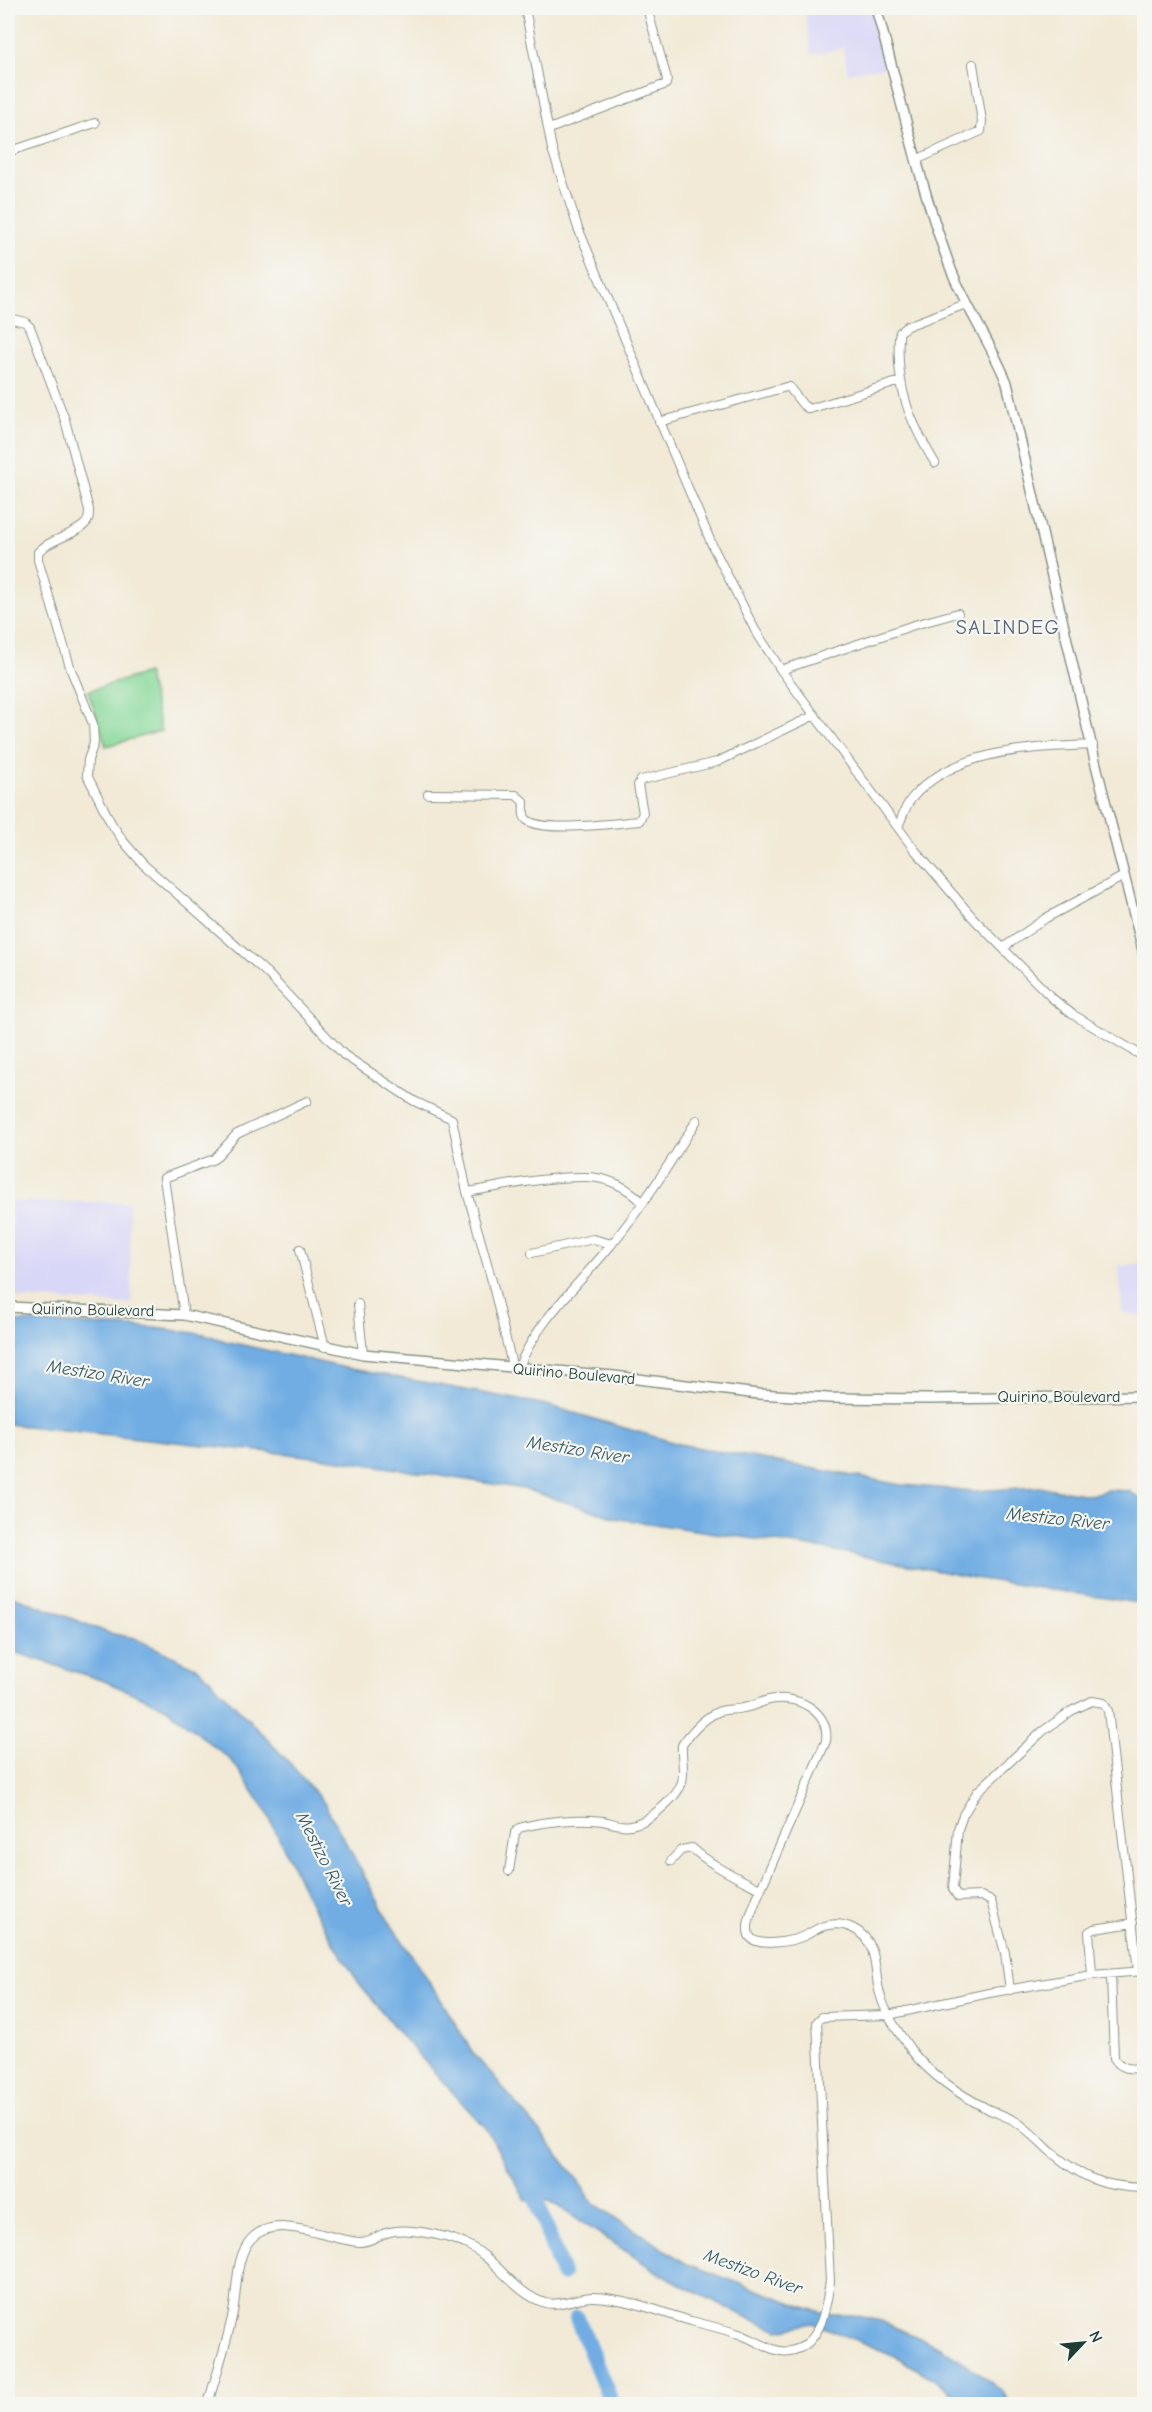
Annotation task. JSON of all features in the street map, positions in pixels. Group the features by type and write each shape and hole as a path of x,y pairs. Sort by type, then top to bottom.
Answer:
{"street":[{"path":"525,8 552,149 578,228 713,547 755,630 781,670 931,871 974,919 1065,1009 1144,1057"},
{"path":"549,129 666,84 667,79 647,8"},
{"path":"876,8 916,160 949,264 966,304 994,354 1007,383 1144,954"},
{"path":"916,160 981,131 982,121 973,64"},
{"path":"8,152 94,123"},
{"path":"935,463 908,416 898,350 900,332 907,326 966,304"},
{"path":"8,318 25,322 30,327 65,420 88,503 90,517 85,524 44,546 38,552 38,560 71,670 93,724 94,743 88,760 87,775 111,823 143,864 267,973 344,1055 414,1101 452,1119 467,1192 515,1369"},
{"path":"660,422 782,387 789,387 809,409 901,381"},
{"path":"781,670 914,625 958,613"},
{"path":"428,794 516,795 524,802 524,817 542,826 639,821 643,813 638,785 641,780 717,762 815,715"},
{"path":"898,827 912,798 942,772 973,759 1023,749 1093,745"},
{"path":"1004,947 1046,918 1124,876"},
{"path":"184,1315 164,1178 214,1159 237,1134 307,1101"},
{"path":"515,1369 536,1332 612,1244 643,1203 697,1120"},
{"path":"467,1192 586,1176 618,1184 634,1193 643,1203"},
{"path":"532,1253 593,1239 612,1244"},
{"path":"300,1249 325,1347"},
{"path":"358,1304 363,1354"},
{"name":"Quirino Boulevard","path":"8,1307 184,1315 363,1354 614,1376 758,1394 828,1398 1144,1396"},
{"path":"509,1871 515,1833 519,1828 555,1821 635,1824 659,1809 679,1790 683,1770 682,1745 706,1719 721,1711 745,1708 770,1700 787,1699 804,1704 820,1714 827,1726 826,1741 760,1889 748,1924 748,1934 764,1944 803,1937 823,1926 837,1923 860,1932 872,1949 886,2015 912,2052 933,2072 958,2092 1015,2121 1065,2163 1088,2177 1105,2185 1144,2188"},
{"path":"208,2404 233,2316 240,2264 245,2247 261,2231 270,2228 305,2230 360,2242 393,2231 444,2237 478,2250 513,2282 545,2303 555,2304 584,2297 610,2299 741,2335 779,2350 790,2351 812,2339 827,2304 830,2281 817,2022 822,2017 886,2015 1092,1975 1142,1971 1133,1923 1108,1711 1104,1703 1092,1701 1071,1711 1043,1731 977,1792 963,1815 958,1829 953,1889 958,1897 981,1896 991,1901 1005,1953 1010,1990"},
{"path":"671,1862 681,1850 692,1848 705,1860 728,1874 760,1889"},
{"path":"1092,1975 1089,1932 1133,1923"},
{"path":"1111,1974 1114,2058 1118,2064 1126,2068 1144,2068"}],"shaded area":[{"path":"805,8 873,8 887,67 848,73 843,48 811,55"},
{"path":"10,1202 129,1202 132,1304 15,1298"},
{"path":"1144,1263 1144,1316 1122,1312 1119,1266"}],"green space":[{"path":"147,673 161,731 106,746 88,691"}],"water":[{"path":"8,1321 155,1328 204,1334 225,1341 346,1368 547,1405 679,1444 902,1485 974,1491 1039,1487 1090,1495 1108,1490 1129,1491 1144,1502 1144,1604 974,1578 831,1550 620,1519 524,1489 334,1459 8,1424"},
{"path":"8,1594 109,1633 134,1638 200,1669 287,1760 324,1803 389,1921 473,2053 537,2128 579,2181 589,2199 685,2263 801,2306 832,2315 853,2315 881,2321 940,2347 1003,2392 1010,2404 960,2404 946,2387 898,2357 813,2323 779,2330 750,2319 662,2275 550,2201 526,2200 486,2129 406,2041 358,1982 312,1907 265,1809 233,1762 165,1707 104,1681 8,1650"}],"waterway":[{"name":"Mestizo River","path":"530,2181 562,2274"},
{"name":"Mestizo River","path":"577,2318 612,2404"}],"district":[{"name":"SALINDEG","path":"1008,627"}]}
